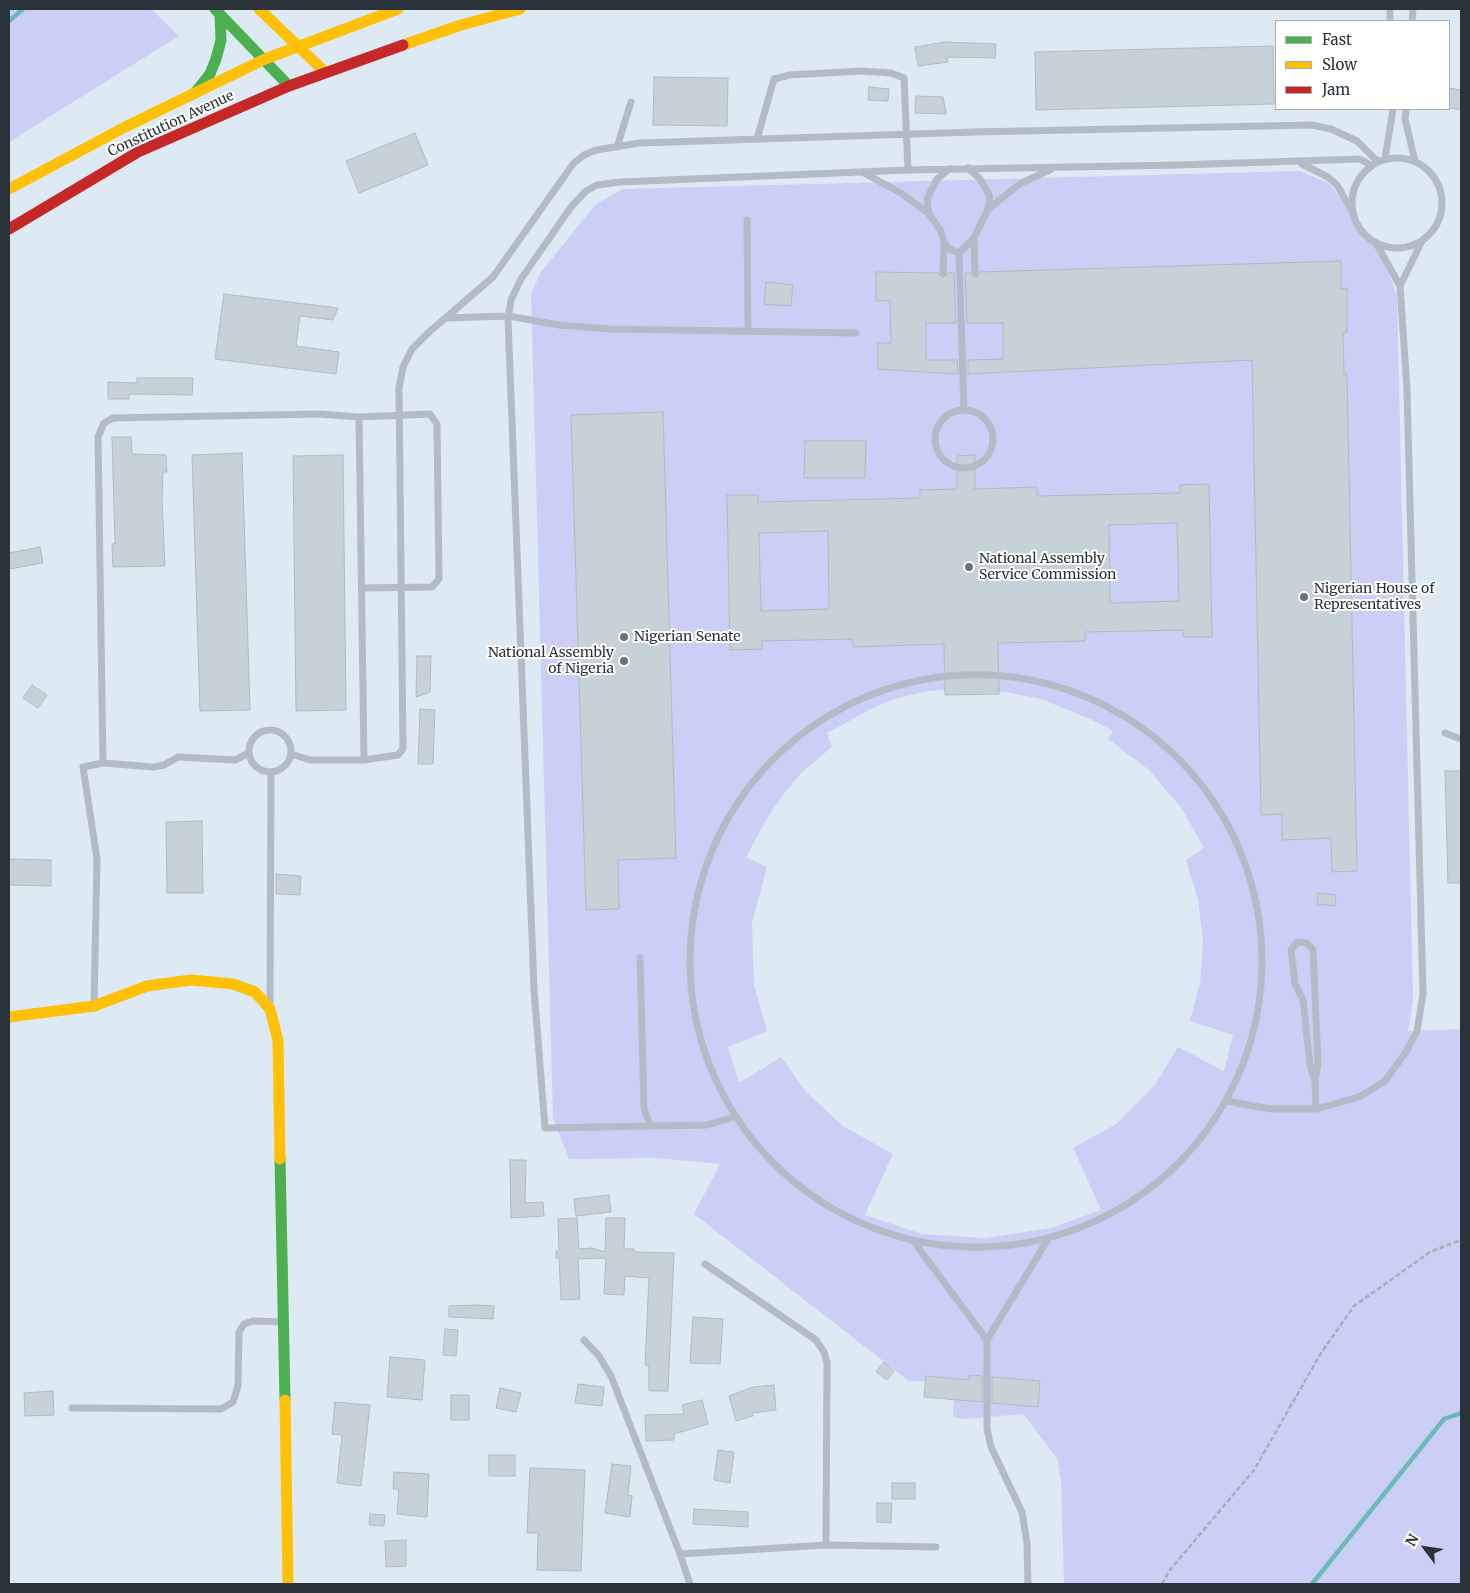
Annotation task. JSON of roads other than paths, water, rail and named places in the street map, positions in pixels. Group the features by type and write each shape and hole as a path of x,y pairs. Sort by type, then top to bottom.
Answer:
{"main road":[{"path":"259,9 325,72"},
{"name":"Constitution Avenue","path":"9,189 125,127 265,59 297,45 398,9"},
{"name":"Constitution Avenue","path":"9,229 138,152 289,86 461,26 520,9"},
{"path":"217,11 289,86"},
{"path":"195,93 210,74 216,59 221,40 217,11"},
{"path":"9,1017 45,1014 94,1006 148,986 191,980 233,984 248,989 255,992 270,1010 278,1041 288,1584"}],"lane":[{"path":"757,139 774,79 790,75 862,71 891,73 904,78 908,170"},
{"path":"617,147 631,102"},
{"path":"1353,213 1352,200 1355,187 1362,175 1378,162 1393,110"},
{"path":"1406,110 1406,119 1415,161"},
{"path":"291,754 310,760 364,760 398,755 403,749 399,388 403,367 412,349 493,277 573,164 584,155 596,150 640,143 1312,124 1332,129 1356,141 1378,162"},
{"path":"734,1117 707,1124 545,1128 534,988 508,316 511,300 521,279 571,207 586,191 597,185 620,182 968,168 1056,168 1360,160 1378,162 1400,158 1415,161 1429,170 1438,183 1442,199 1441,215 1434,230 1422,241 1399,248 1391,248 1376,243 1361,231 1337,185 1328,177 1306,165 1286,162"},
{"path":"964,410 959,252 974,238 988,209 990,197 980,179 968,168"},
{"path":"988,209 1020,183 1056,168"},
{"path":"929,214 927,199 931,190 938,179 950,169"},
{"path":"864,173 901,193 929,214 941,231 944,243 943,273"},
{"path":"747,220 748,331"},
{"path":"974,238 975,273"},
{"path":"1400,286 1422,241"},
{"path":"944,243 951,250 959,252"},
{"path":"1226,1101 1271,1109 1316,1110 1359,1097 1386,1081 1406,1052 1417,1031 1423,994 1407,390 1400,286 1376,243"},
{"path":"446,318 508,316 558,325 610,329 856,333"},
{"path":"964,410 973,412 987,422 993,439 988,456 972,467 963,468 945,461 936,444 939,425 954,412 964,410"},
{"path":"103,763 98,437 104,422 113,418 319,414 359,417 430,414 438,424 441,572 438,583 432,586 362,588"},
{"path":"359,417 364,760"},
{"path":"1015,674 1104,701 1179,755 1234,831 1261,920 1258,1013 1226,1101 1180,1162 1119,1210 1048,1239 982,1248 914,1242 844,1217 782,1174 734,1117 697,1032 690,939 712,848 762,769 835,710 922,678 1015,674"},
{"path":"270,730 281,733 288,739 291,754 284,767 271,773 254,766 249,753 253,739 258,734 270,730"},
{"path":"1445,733 1461,739"},
{"path":"94,1006 96,859 83,767 103,763 154,767 164,765 178,757 235,760 249,753"},
{"path":"270,1010 271,773"},
{"path":"1315,1081 1310,1066 1303,1000 1295,984 1291,950 1297,942 1307,943 1312,950 1318,1064 1315,1081 1316,1110"},
{"path":"640,958 644,1108 650,1126"},
{"path":"1028,1584 1028,1542 1022,1512 991,1447 987,1429 987,1340 1048,1239"},
{"path":"914,1242 987,1340"},
{"path":"705,1264 816,1340 824,1352 827,1363 826,1545"},
{"path":"72,1408 221,1409 233,1402 238,1386 239,1332 244,1324 253,1321 283,1322"},
{"path":"584,1340 599,1356 611,1376 690,1584"},
{"path":"680,1554 826,1545 936,1547"}],"waterway":[{"path":"9,21 23,9"},
{"path":"1312,1584 1444,1419 1461,1413"}],"place":[{"name":"National Assembly Service Commission","path":"969,567"},
{"name":"Nigerian House of Representatives","path":"1304,597"},
{"name":"Nigerian Senate","path":"624,637"},
{"name":"National Assembly of Nigeria","path":"624,661"}]}
